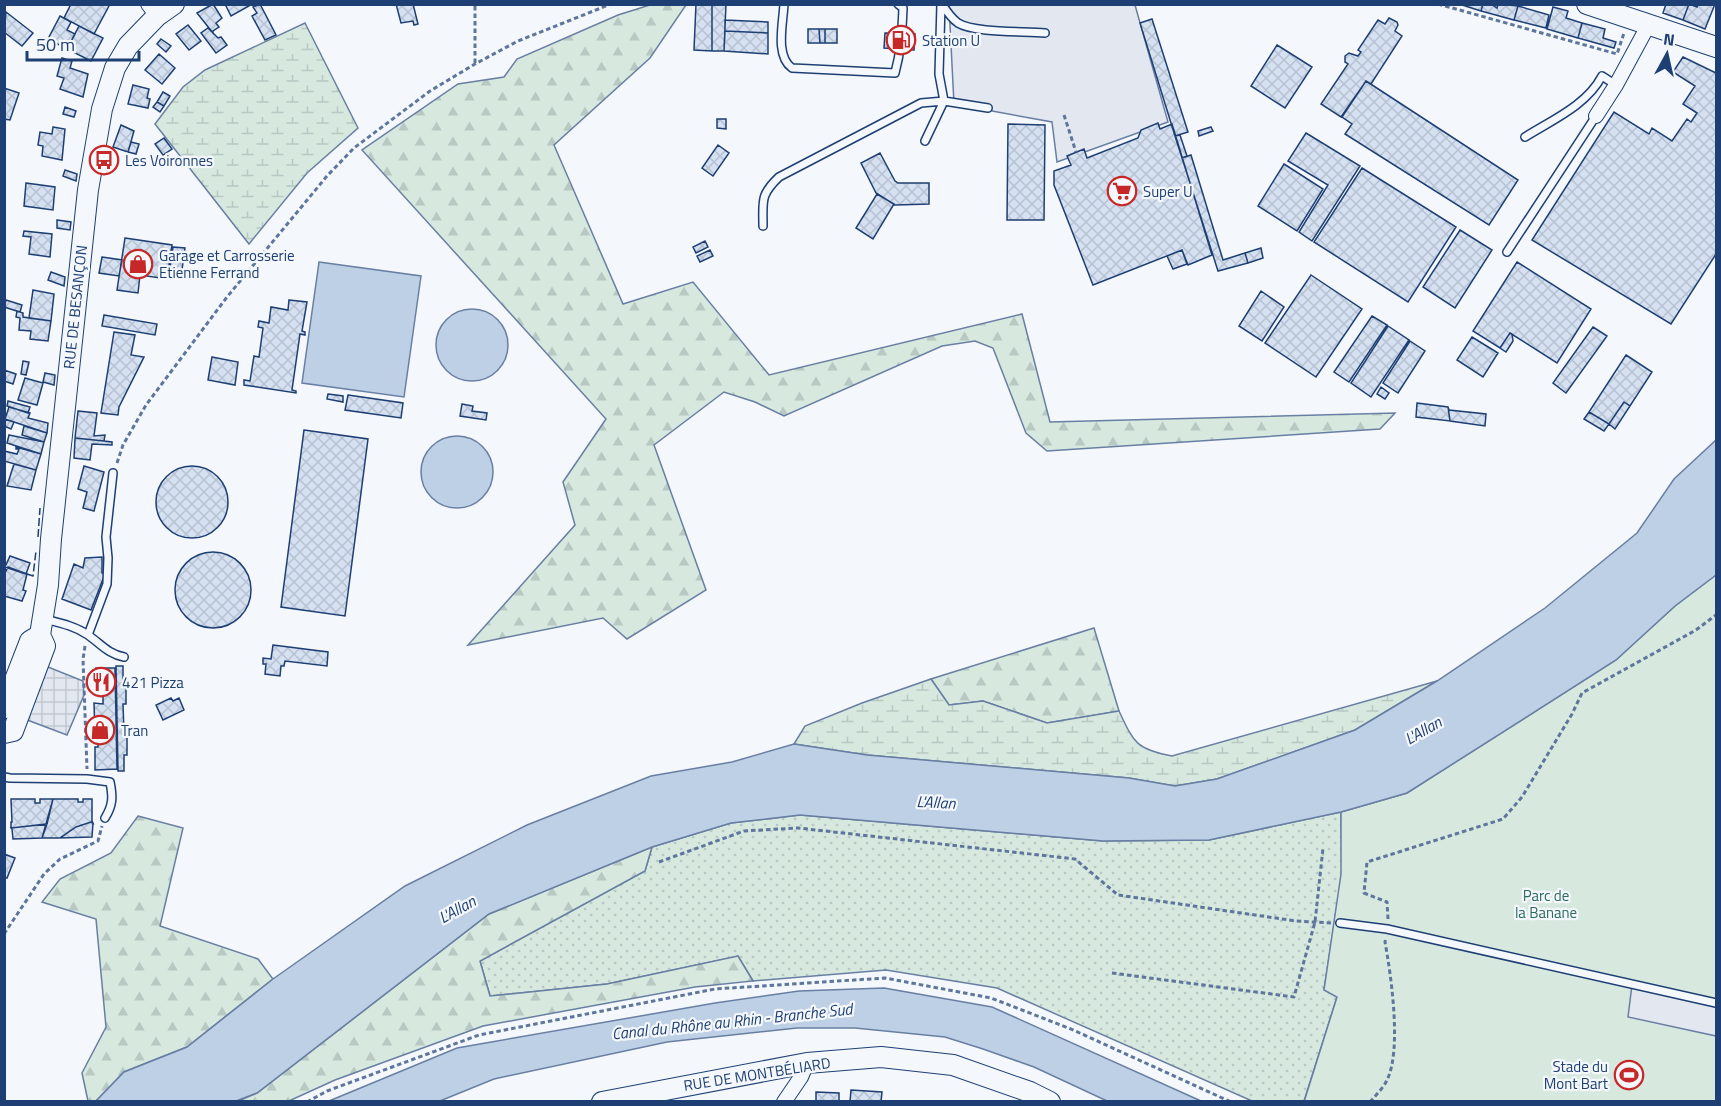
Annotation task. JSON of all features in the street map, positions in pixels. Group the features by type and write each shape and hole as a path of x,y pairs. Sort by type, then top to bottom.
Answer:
{"main road":[{"name":"RUE DE BESANÇON","path":"4,733 13,730 45,646 41,627 82,239 93,152 102,109 115,68 152,10 174,4"},
{"path":"1587,4 1646,31 1716,47"},
{"name":"RUE DE BESANÇON","path":"4,708 30,641 41,627"},
{"name":"RUE DE MONTBÉLIARD","path":"602,1101 807,1063 881,1057 953,1065 1050,1101"}],"street":[{"path":"1596,116 1646,31"},
{"path":"784,1101 801,1077 807,1063"}],"lane":[{"path":"784,4 782,54 786,63 792,68 895,73 902,33 903,8 898,4"},
{"path":"941,4 960,24 971,28 1045,33"},
{"path":"925,141 944,101 939,74 941,4"},
{"path":"1525,137 1583,102 1597,86 1602,76 1616,85"},
{"path":"763,225 764,196 769,186 779,177 921,103 944,101 988,108"},
{"path":"1506,252 1596,116"},
{"path":"88,635 106,584 108,558 106,537 113,473"},
{"path":"41,627 69,625 88,635 108,652 124,657"},
{"path":"4,777 87,779 110,782 113,797 111,808 105,818"},
{"path":"1340,923 1388,929 1716,1003"}],"path":[{"path":"475,4 475,63"},
{"path":"113,473 123,446 146,405 227,297 327,176 354,148 430,92 475,63 518,41 611,4"},
{"path":"1438,4 1617,54 1624,33 1646,31"},
{"path":"1064,115 1076,152"},
{"path":"1370,1101 1387,1080 1394,1059 1393,982 1385,942 1388,929 1387,902 1364,893 1367,862 1503,819 1522,797 1572,714 1582,693 1696,630 1716,615"},
{"path":"87,779 82,659 88,635"},
{"path":"4,934 44,874 60,859 98,841 105,818"},
{"path":"659,861 744,831 798,828 1075,860 1118,895 1316,922 1340,923"},
{"path":"1112,973 1294,997 1316,922 1323,848"},
{"path":"307,1101 327,1091 479,1035 715,989 885,978 991,998 1071,1029 1231,1101"}],"green space":[{"path":"653,4 686,5 650,58 554,145 623,304 693,282 769,375 1022,314 1050,422 1395,413 1380,429 1047,451 1026,433 993,348 975,341 942,346 784,416 755,402 724,392 654,445 706,590 627,639 603,618 468,645 575,525 563,482 606,419 362,150 458,84 504,77 517,59 618,15"},
{"path":"305,23 358,128 307,173 249,244 155,124 183,87 205,70"},
{"name":"Parc de la Banane","path":"1716,575 1716,1101 1304,1102 1337,997 1324,990 1341,874 1341,812 1407,793 1616,660 1675,606"},
{"path":"1094,628 1119,711 1047,723 983,701 949,705 931,679"},
{"path":"931,679 949,705 983,701 1047,723 1119,711 1138,743 1151,751 1172,756 1437,681 1355,730 1217,779 1175,786 1129,778 867,755 794,744 805,726"},
{"path":"1341,812 1342,874 1324,989 1337,997 1304,1101 1252,1101 997,988 886,970 753,981 738,956 607,984 490,996 480,961 645,871 652,847 731,823 800,815 1103,841 1209,840"},
{"path":"138,816 183,828 160,926 258,959 273,979 187,1047 124,1072 96,1101 88,1101 82,1073 106,1027 96,919 42,902 60,879 111,853"},
{"path":"652,847 645,871 480,961 490,996 607,984 738,956 753,981 695,987 483,1026 335,1080 289,1101 236,1102 257,1093 489,914"}],"shaded area":[{"path":"949,5 1135,5 1168,122 1057,162 1052,122 954,104"},
{"path":"43,665 83,681 84,695 67,735 22,718"},
{"path":"1632,985 1716,1003 1716,1036 1628,1017"}],"water":[{"path":"319,262 421,276 404,397 302,383"},
{"path":"479,309 498,319 506,331 508,345 506,359 498,371 486,379 465,381 446,371 438,359 436,338 446,319 458,311"},
{"path":"450,436 464,436 483,446 493,465 493,479 483,498 464,508 450,508 431,498 421,479 421,465 431,446"},
{"name":"L'Allan","path":"1716,440 1716,575 1675,606 1616,660 1407,793 1341,812 1209,840 1103,841 800,815 731,823 652,847 489,914 257,1093 236,1101 96,1101 124,1072 187,1047 273,979 405,886 527,825 651,776 732,762 794,744 867,755 1129,778 1175,786 1217,779 1355,730 1437,681 1545,608 1637,533 1674,479"},
{"name":"Canal du Rhône au Rhin - Branche Sud","path":"884,988 992,1007 1201,1101 1107,1101 1034,1067 945,1037 855,1028 797,1028 667,1042 494,1079 440,1101 329,1101 457,1048 715,1003 799,991"}],"building":[{"path":"71,4 110,4 94,34 64,18"},
{"path":"213,4 222,18 216,23 219,27 213,33 197,13"},
{"path":"225,4 248,4 249,6 231,16"},
{"path":"260,4 276,35 265,40 252,16 257,13 253,7"},
{"path":"396,4 413,4 418,24 414,25 413,21 401,23"},
{"path":"696,4 712,4 712,51 694,50"},
{"path":"712,4 726,4 724,51 712,51"},
{"path":"1459,4 1483,4 1481,11"},
{"path":"1483,4 1491,4 1497,8 1498,4 1518,6 1514,20 1481,11"},
{"path":"1666,4 1689,4 1683,20 1663,13"},
{"path":"1689,4 1697,7 1698,4 1715,4 1705,29 1683,20"},
{"path":"1518,6 1549,15 1546,28 1514,20"},
{"path":"1553,7 1568,11 1566,18 1582,23 1578,38 1547,29"},
{"path":"6,12 33,33 22,46 4,32"},
{"path":"60,16 71,22 67,30 75,34 67,49 48,39"},
{"path":"1389,18 1397,22 1395,31 1402,36 1371,84 1366,81 1341,117 1321,104 1348,64 1345,62 1345,56 1349,53 1358,56 1361,52 1358,50 1378,20 1385,24"},
{"path":"1152,19 1188,132 1175,136 1140,23"},
{"path":"725,20 768,22 768,33 725,31"},
{"path":"1582,23 1605,29 1603,38 1616,42 1614,48 1578,38"},
{"path":"188,25 201,41 189,50 176,34"},
{"path":"79,26 103,38 91,61 67,49"},
{"path":"208,28 218,38 221,37 227,45 216,53 201,33"},
{"path":"808,29 819,29 820,43 808,43"},
{"path":"819,29 825,29 825,43 820,43"},
{"path":"825,29 837,29 837,43 825,43"},
{"path":"725,31 768,33 768,54 724,51"},
{"path":"885,33 915,34 914,50 884,48"},
{"path":"161,39 171,46 166,52 157,44"},
{"path":"1277,45 1312,67 1285,108 1251,86"},
{"path":"159,54 175,68 162,84 145,70"},
{"path":"1683,57 1716,73 1716,254 1671,324 1532,240 1614,112 1649,134 1652,128 1672,141 1687,119 1691,122 1697,113 1683,104 1695,86 1673,72"},
{"path":"62,58 72,61 70,68 88,74 83,97 60,89 64,78 57,76"},
{"path":"1366,81 1518,180 1489,225 1345,134 1352,124 1342,117"},
{"path":"133,85 149,89 148,108 128,104"},
{"path":"4,88 19,93 10,120 4,119"},
{"path":"163,92 170,96 164,106 157,102"},
{"path":"157,102 164,106 160,112 153,107"},
{"path":"65,107 76,111 74,117 63,114"},
{"path":"717,119 726,119 726,129 717,128"},
{"path":"1158,123 1160,129 1172,124 1212,255 1188,265 1182,250 1093,285 1054,185 1054,171 1071,165 1067,156 1084,149 1087,158 1138,138 1141,130"},
{"path":"1008,124 1045,125 1044,220 1007,220"},
{"path":"121,125 134,131 128,152 113,147"},
{"path":"53,127 65,129 62,160 42,156 43,146 38,145 40,132 52,134"},
{"path":"1211,127 1213,131 1199,136 1198,131"},
{"path":"1306,133 1360,166 1312,241 1299,232 1328,185 1288,161"},
{"path":"1180,135 1187,156 1182,158 1175,136"},
{"path":"164,138 172,149 163,155 155,144"},
{"path":"131,142 139,144 136,154 128,152"},
{"path":"718,145 729,153 713,176 702,168"},
{"path":"880,153 898,183 929,183 929,204 895,205 876,193 861,163"},
{"path":"1191,155 1223,260 1245,253 1248,263 1218,271 1182,158"},
{"path":"1284,164 1323,189 1297,231 1258,206"},
{"path":"1362,168 1456,227 1408,302 1314,242"},
{"path":"65,170 77,174 76,181 63,176"},
{"path":"26,183 55,187 53,210 24,206"},
{"path":"877,194 894,204 873,239 856,228"},
{"path":"57,220 71,222 70,230 57,228"},
{"path":"1460,230 1492,250 1455,308 1423,287"},
{"path":"24,231 52,234 50,257 29,254 31,237 23,236"},
{"path":"125,238 172,245 167,279 140,275 138,293 117,290"},
{"path":"705,241 708,247 696,253 693,247"},
{"path":"173,247 185,248 181,277 169,275"},
{"path":"1261,248 1263,258 1248,263 1245,253"},
{"path":"710,250 713,256 700,262 697,256"},
{"path":"1182,250 1187,264 1173,269 1167,256"},
{"path":"102,257 122,260 119,276 99,273"},
{"path":"1517,262 1591,309 1557,363 1510,333 1500,348 1473,331"},
{"path":"51,272 65,277 64,286 48,280"},
{"path":"1311,275 1362,309 1316,377 1265,343"},
{"path":"33,290 54,294 51,321 29,318"},
{"path":"1261,291 1284,307 1262,341 1239,326"},
{"path":"6,300 22,305 20,312 4,307"},
{"path":"289,300 307,302 302,331 305,335 300,334 292,390 296,393 244,385 244,380 250,381 254,356 259,357 263,328 258,327 259,321 269,323 271,307 288,310"},
{"path":"17,311 23,313 23,317 51,321 48,341 30,339 31,331 19,330 20,318 16,317"},
{"path":"104,315 157,324 155,335 102,326"},
{"path":"1372,316 1387,325 1349,382 1334,372"},
{"path":"1388,326 1409,340 1371,397 1351,383"},
{"path":"1593,327 1607,336 1566,393 1553,383"},
{"path":"114,332 135,335 131,355 144,357 119,407 118,415 101,413"},
{"path":"1510,333 1513,341 1506,352 1500,348"},
{"path":"1472,337 1498,353 1483,377 1457,360"},
{"path":"1410,341 1425,351 1398,393 1383,383"},
{"path":"1626,355 1652,372 1630,406 1624,402 1609,424 1589,412"},
{"path":"212,357 238,362 235,385 208,380"},
{"path":"23,361 29,362 26,375 21,374"},
{"path":"4,370 16,374 13,384 4,381"},
{"path":"45,373 55,375 54,385 43,382"},
{"path":"25,378 43,383 37,405 18,400"},
{"path":"1381,387 1389,393 1385,399 1377,394"},
{"path":"328,394 343,396 343,402 327,399"},
{"path":"348,395 403,403 401,418 345,410"},
{"path":"8,401 30,407 28,413 7,406"},
{"path":"1624,402 1630,406 1615,429 1609,424"},
{"path":"1417,403 1448,407 1450,421 1416,417"},
{"path":"462,404 473,406 472,411 487,413 486,420 460,416"},
{"path":"9,407 30,413 28,418 48,423 47,433 5,419"},
{"path":"1448,407 1449,410 1486,414 1485,426 1450,421"},
{"path":"78,411 97,413 94,436 105,435 104,441 75,438"},
{"path":"1589,412 1609,424 1604,431 1584,419"},
{"path":"4,419 14,422 11,429 4,426"},
{"path":"24,426 47,433 44,442 22,435"},
{"path":"304,430 368,439 345,616 281,607"},
{"path":"9,435 44,442 41,454 7,443"},
{"path":"75,438 112,442 112,445 92,444 90,460 74,458"},
{"path":"16,447 41,454 36,470 4,461 4,451 17,454 19,449"},
{"path":"14,464 36,470 31,490 7,486"},
{"path":"84,466 104,472 94,511 83,508 87,492 78,489"},
{"path":"199,466 218,476 226,488 228,502 226,516 218,528 206,536 185,538 166,528 158,516 156,495 166,476 178,468"},
{"path":"213,552 228,555 240,563 248,575 251,590 248,605 240,617 228,625 213,628 198,625 186,617 178,605 175,590 178,575 186,563 198,555"},
{"path":"10,556 30,563 26,574 5,567"},
{"path":"102,557 102,573 105,574 91,610 62,599 74,564 83,568 85,558"},
{"path":"8,567 27,574 23,590 26,591 22,601 4,596 4,575"},
{"path":"273,645 328,652 327,666 285,661 284,666 281,666 280,676 265,674 266,664 263,664 263,658 271,659"},
{"path":"116,666 123,666 123,682 126,682 126,704 123,704 127,755 124,755 124,771 118,771"},
{"path":"96,668 115,668 117,769 95,770 95,747 98,747 98,742 102,740 102,734 95,734 94,703 103,704 103,696 99,694 99,690 96,690"},
{"path":"171,698 173,701 179,698 184,710 163,720 156,705"},
{"path":"11,799 35,799 35,803 40,803 40,799 53,799 47,824 11,828"},
{"path":"53,799 78,799 78,802 83,802 83,799 92,799 93,823 76,827 60,838 42,838"},
{"path":"93,823 92,837 60,838 76,827"},
{"path":"47,824 42,838 13,839 11,828"},
{"path":"4,854 15,858 7,878 4,877"},
{"path":"851,1090 882,1092 881,1102 850,1102"},
{"path":"816,1092 839,1093 839,1102 816,1102"}],"fence":[{"path":"38,537 40,508"},
{"path":"27,574 33,576 36,551"}],"place":[{"name":"Station U","path":"901,40"},
{"name":"Les Voironnes","path":"104,160"},
{"name":"Super U","path":"1122,191"},
{"name":"Garage et Carrosserie Etienne Ferrand","path":"138,264"},
{"name":"421 Pizza","path":"101,682"},
{"name":"Tran","path":"100,730"},
{"name":"Stade du Mont Bart","path":"1629,1075"}]}
